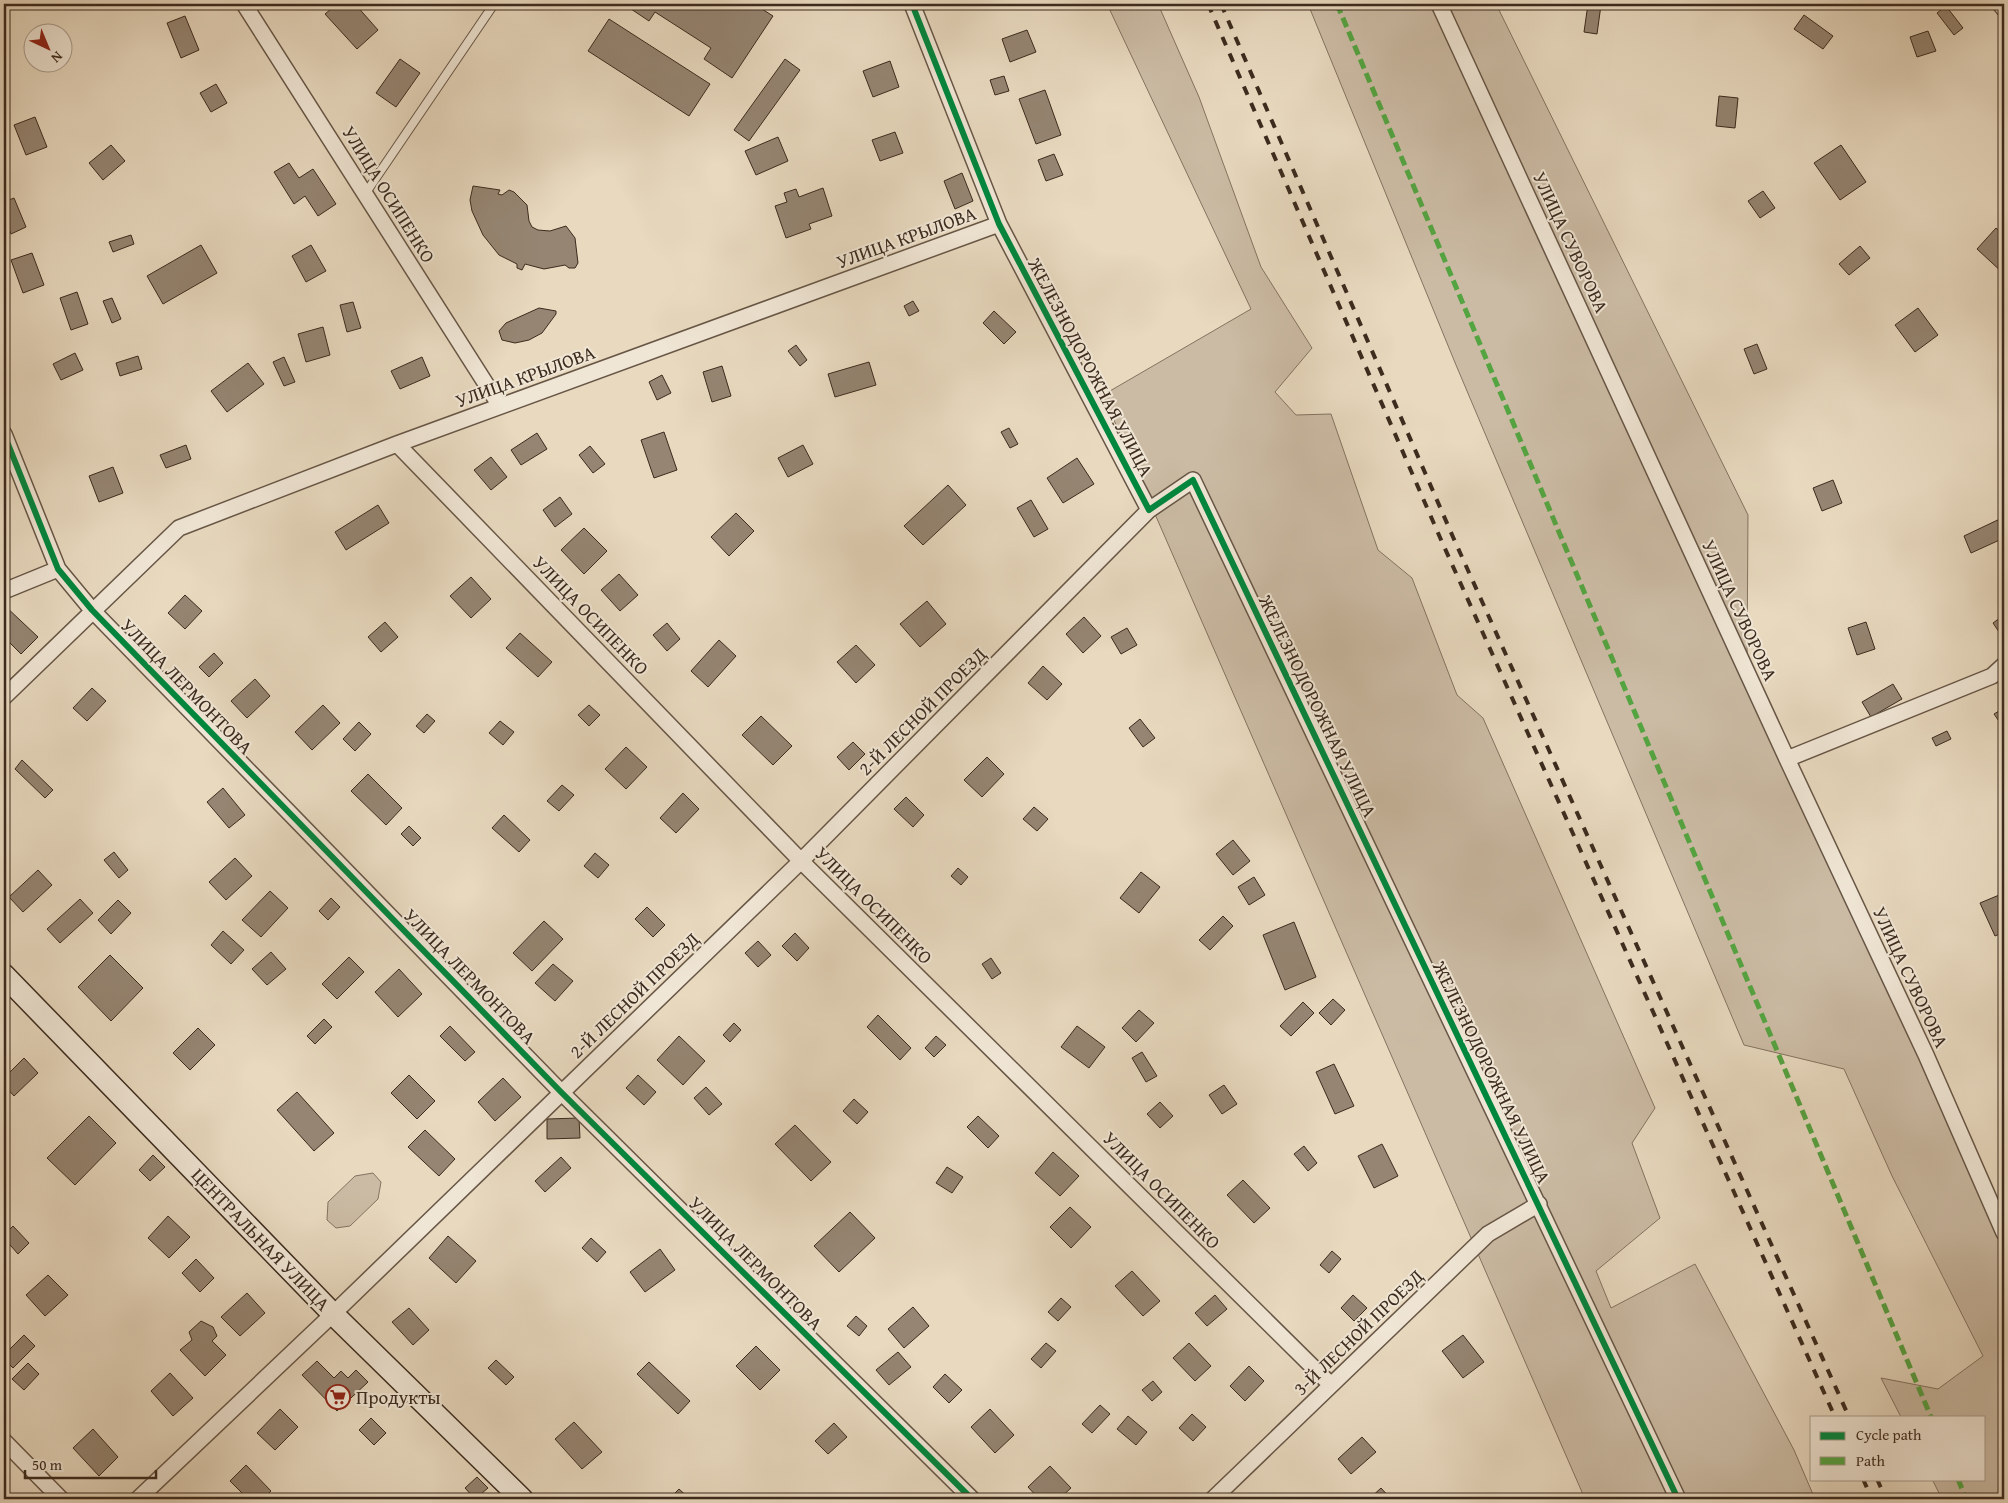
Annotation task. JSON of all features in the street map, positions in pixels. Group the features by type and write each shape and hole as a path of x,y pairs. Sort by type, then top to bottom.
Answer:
{"street":[{"name":"УЛИЦА ОСИПЕНКО","path":"244,4 500,406"},
{"name":"ЖЕЛЕЗНОДОРОЖНАЯ УЛИЦА","path":"912,4 999,224 1149,510 1193,480 1678,1499"},
{"name":"УЛИЦА СУВОРОВА","path":"1439,4 1787,759 1926,1055 2004,1233"},
{"path":"2000,4 2004,9"},
{"name":"УЛИЦА КРЫЛОВА","path":"4,697 179,528 397,444 999,224"},
{"name":"УЛИЦА ЛЕРМОНТОВА","path":"4,434 58,569 92,610 561,1092 972,1499"},
{"name":"УЛИЦА ОСИПЕНКО","path":"397,444 801,861 1331,1385"},
{"name":"2-Й ЛЕСНОЙ ПРОЕЗД","path":"138,1499 333,1314 801,861 1149,510"},
{"path":"4,591 58,569"},
{"path":"1787,759 1992,676 2004,665"},
{"name":"ЦЕНТРАЛЬНАЯ УЛИЦА","path":"4,975 333,1314 522,1499"},
{"name":"3-Й ЛЕСНОЙ ПРОЕЗД","path":"1213,1499 1488,1234 1539,1204"},
{"path":"4,1441 61,1499"}],"lane":[{"path":"365,194 494,4"}],"shaded area":[{"path":"1107,4 1158,4 1199,97 1261,267 1312,348 1275,392 1296,415 1331,414 1378,550 1412,578 1457,695 1483,718 1655,1108 1632,1143 1660,1218 1596,1271 1611,1308 1695,1264 1794,1450 1815,1499 1585,1499 1103,395 1251,309"},
{"path":"1308,4 1496,4 1748,515 1747,664 2004,1248 2004,1499 1942,1499 1932,1480 1986,1480 1986,1416 1900,1416 1881,1378 1938,1389 1983,1356 1892,1176 1844,1069 1744,1045 1456,365"},
{"path":"373,1173 381,1182 378,1199 350,1226 336,1228 327,1220 328,1202 355,1176"}],"building":[{"path":"337,4 355,4 378,30 357,49 325,14"},
{"path":"635,4 754,4 773,16 732,78 704,59 711,48 655,12 649,21 631,9"},
{"path":"1588,4 1601,5 1597,34 1584,32"},
{"path":"1946,6 1963,28 1954,35 1937,13"},
{"path":"1804,15 1833,36 1823,49 1794,29"},
{"path":"185,16 199,50 181,58 167,23"},
{"path":"609,19 710,84 689,116 588,51"},
{"path":"1027,30 1036,52 1010,62 1002,39"},
{"path":"1928,31 1936,51 1917,57 1910,37"},
{"path":"400,59 420,73 396,107 376,93"},
{"path":"785,59 800,70 749,141 734,130"},
{"path":"890,61 899,87 873,97 863,71"},
{"path":"1004,76 1009,91 995,95 990,80"},
{"path":"216,84 227,103 211,112 200,93"},
{"path":"1045,90 1061,135 1036,144 1019,99"},
{"path":"1719,96 1738,98 1735,128 1716,126"},
{"path":"35,117 47,147 26,155 14,125"},
{"path":"895,132 903,153 880,161 872,140"},
{"path":"778,137 788,161 756,175 745,151"},
{"path":"111,145 125,161 103,180 89,163"},
{"path":"1841,145 1866,182 1840,200 1814,163"},
{"path":"1054,154 1063,175 1046,181 1038,160"},
{"path":"289,163 299,178 313,169 336,204 318,216 305,196 294,204 274,172"},
{"path":"962,173 973,201 955,209 944,181"},
{"path":"473,186 500,190 498,194 502,195 509,190 514,192 527,205 529,221 532,227 538,230 550,231 566,226 575,238 578,263 575,268 569,268 565,265 544,269 525,264 522,270 517,268 517,264 499,255 483,235 472,211 470,200"},
{"path":"823,188 832,216 809,224 811,229 786,238 775,206 787,202 784,193 796,189 799,197"},
{"path":"1763,191 1775,208 1760,218 1748,201"},
{"path":"14,198 26,227 11,234 4,216 4,202"},
{"path":"1996,228 2004,235 2004,274 1977,249"},
{"path":"131,235 134,244 113,252 109,242"},
{"path":"201,245 217,273 163,304 147,276"},
{"path":"311,245 326,271 306,282 292,256"},
{"path":"1860,246 1870,258 1849,275 1839,264"},
{"path":"32,253 44,285 23,293 11,260"},
{"path":"77,292 88,324 71,330 60,298"},
{"path":"112,298 121,319 112,323 103,301"},
{"path":"913,301 919,311 909,316 904,306"},
{"path":"353,302 361,328 347,332 340,305"},
{"path":"539,308 556,311 556,314 542,333 529,340 515,343 502,340 499,331 506,323"},
{"path":"1918,308 1938,335 1915,352 1895,325"},
{"path":"994,311 1016,332 1004,344 983,323"},
{"path":"323,327 330,355 306,362 298,334"},
{"path":"1757,344 1767,369 1754,374 1744,349"},
{"path":"796,345 807,360 800,366 788,351"},
{"path":"75,353 83,370 61,380 53,364"},
{"path":"138,356 142,369 120,376 116,363"},
{"path":"284,357 295,382 284,386 273,362"},
{"path":"422,357 430,376 400,389 391,371"},
{"path":"869,362 876,385 835,397 828,374"},
{"path":"248,363 264,384 227,412 211,391"},
{"path":"722,366 731,396 712,402 703,372"},
{"path":"662,375 671,393 657,400 649,382"},
{"path":"1009,428 1018,444 1010,448 1001,432"},
{"path":"664,432 677,470 654,478 641,440"},
{"path":"537,433 547,449 521,465 511,450"},
{"path":"186,445 191,459 166,468 160,455"},
{"path":"803,445 813,464 788,477 778,458"},
{"path":"590,446 605,464 593,473 579,455"},
{"path":"491,457 507,477 491,490 474,470"},
{"path":"1077,458 1094,484 1063,503 1047,478"},
{"path":"113,467 123,493 99,502 89,476"},
{"path":"1833,480 1842,503 1822,511 1813,488"},
{"path":"948,485 966,505 923,545 904,526"},
{"path":"560,497 572,514 555,527 543,510"},
{"path":"1031,500 1048,529 1034,537 1017,508"},
{"path":"378,505 389,523 346,550 335,532"},
{"path":"736,513 754,531 729,556 711,537"},
{"path":"2004,517 2004,538 1971,553 1964,536"},
{"path":"584,528 607,551 584,574 561,550"},
{"path":"619,574 638,595 620,611 601,590"},
{"path":"471,577 491,599 471,618 450,596"},
{"path":"185,595 202,611 185,629 168,613"},
{"path":"927,601 946,624 920,647 900,624"},
{"path":"4,605 38,637 21,654 4,637"},
{"path":"2004,615 2004,633 2001,635 1993,623"},
{"path":"1084,617 1101,636 1083,653 1066,634"},
{"path":"385,622 398,637 381,652 368,637"},
{"path":"1866,622 1875,649 1857,655 1848,628"},
{"path":"667,623 680,639 667,651 653,635"},
{"path":"1127,628 1137,645 1121,654 1111,637"},
{"path":"520,633 552,662 538,677 506,648"},
{"path":"719,640 736,656 708,687 691,671"},
{"path":"856,645 875,665 856,683 837,662"},
{"path":"214,653 223,663 209,677 199,667"},
{"path":"1043,666 1062,684 1047,700 1028,683"},
{"path":"255,679 270,696 247,718 231,701"},
{"path":"1893,684 1902,699 1871,717 1862,702"},
{"path":"92,688 106,701 87,721 73,708"},
{"path":"323,705 340,723 312,750 295,732"},
{"path":"589,705 600,715 589,726 578,715"},
{"path":"2004,708 2004,726 2003,727 1994,714"},
{"path":"427,714 435,721 424,733 416,726"},
{"path":"761,716 792,746 773,765 742,735"},
{"path":"1140,719 1155,738 1143,747 1129,728"},
{"path":"500,721 514,732 503,745 489,733"},
{"path":"359,722 371,734 355,751 343,739"},
{"path":"1947,731 1951,739 1936,746 1932,738"},
{"path":"853,742 865,754 849,770 837,757"},
{"path":"626,747 647,767 626,789 605,769"},
{"path":"987,757 1004,774 982,797 964,780"},
{"path":"22,760 53,790 45,798 15,769"},
{"path":"368,774 402,808 386,825 351,791"},
{"path":"562,785 574,795 559,811 547,801"},
{"path":"223,788 245,815 229,828 207,802"},
{"path":"683,793 699,809 676,833 660,818"},
{"path":"906,797 924,815 913,827 894,809"},
{"path":"1034,807 1048,819 1037,831 1023,819"},
{"path":"504,815 530,840 519,852 492,828"},
{"path":"409,826 421,838 413,846 401,834"},
{"path":"1233,840 1250,861 1233,875 1216,854"},
{"path":"114,852 128,870 119,878 104,860"},
{"path":"595,853 609,865 598,878 584,866"},
{"path":"235,858 252,876 226,900 209,882"},
{"path":"958,868 968,877 961,885 951,876"},
{"path":"38,870 52,885 23,912 9,897"},
{"path":"1141,872 1160,887 1139,913 1120,898"},
{"path":"1254,877 1265,895 1249,905 1238,887"},
{"path":"270,891 288,908 261,937 242,920"},
{"path":"2004,893 2004,932 1995,936 1980,903"},
{"path":"331,898 340,907 328,920 319,911"},
{"path":"80,899 93,913 60,943 47,929"},
{"path":"118,900 131,913 111,934 98,920"},
{"path":"647,907 665,925 653,937 635,919"},
{"path":"1223,916 1233,926 1210,950 1199,940"},
{"path":"544,921 563,939 532,971 513,953"},
{"path":"1294,922 1316,977 1285,990 1263,935"},
{"path":"223,931 244,950 231,964 211,945"},
{"path":"795,933 809,948 797,961 782,946"},
{"path":"758,941 771,955 758,967 745,953"},
{"path":"271,952 286,969 267,985 252,969"},
{"path":"110,955 143,988 111,1021 78,987"},
{"path":"349,957 364,972 337,999 322,984"},
{"path":"991,958 1001,973 992,979 982,964"},
{"path":"553,964 573,981 555,1001 535,983"},
{"path":"399,969 422,994 398,1017 375,992"},
{"path":"1333,999 1345,1010 1331,1025 1319,1013"},
{"path":"1303,1002 1314,1013 1291,1036 1280,1026"},
{"path":"1139,1010 1154,1023 1136,1042 1122,1028"},
{"path":"878,1015 911,1048 900,1060 867,1027"},
{"path":"324,1019 332,1027 315,1044 307,1036"},
{"path":"734,1023 741,1030 730,1042 723,1035"},
{"path":"450,1026 475,1052 465,1061 440,1036"},
{"path":"1077,1026 1105,1047 1089,1068 1061,1047"},
{"path":"198,1028 215,1045 190,1070 173,1053"},
{"path":"679,1036 705,1061 683,1085 657,1060"},
{"path":"936,1036 946,1045 934,1057 925,1048"},
{"path":"1142,1052 1157,1076 1146,1082 1132,1058"},
{"path":"24,1058 38,1073 14,1096 4,1085 4,1078"},
{"path":"1334,1064 1354,1106 1335,1114 1316,1072"},
{"path":"409,1075 435,1101 417,1119 391,1093"},
{"path":"638,1075 656,1092 644,1105 626,1088"},
{"path":"503,1078 521,1097 495,1121 478,1102"},
{"path":"1224,1085 1237,1104 1222,1114 1209,1095"},
{"path":"706,1087 722,1104 709,1115 694,1098"},
{"path":"297,1092 334,1133 314,1151 277,1110"},
{"path":"854,1099 868,1112 857,1124 843,1111"},
{"path":"1160,1102 1173,1116 1160,1128 1147,1114"},
{"path":"89,1116 116,1143 75,1185 47,1158"},
{"path":"978,1116 999,1136 988,1148 967,1127"},
{"path":"579,1118 580,1138 547,1139 547,1119"},
{"path":"795,1125 831,1162 811,1181 775,1144"},
{"path":"425,1130 455,1159 439,1176 408,1147"},
{"path":"1382,1144 1398,1176 1374,1188 1358,1156"},
{"path":"1304,1146 1317,1163 1308,1171 1294,1154"},
{"path":"1053,1152 1079,1176 1060,1196 1035,1173"},
{"path":"153,1155 165,1167 150,1181 139,1170"},
{"path":"561,1157 571,1168 545,1192 535,1181"},
{"path":"947,1167 963,1177 952,1193 936,1183"},
{"path":"1243,1180 1270,1208 1254,1223 1227,1195"},
{"path":"1070,1207 1091,1227 1071,1248 1050,1227"},
{"path":"850,1212 875,1238 839,1272 814,1246"},
{"path":"168,1216 190,1237 169,1258 148,1238"},
{"path":"13,1226 29,1243 18,1254 4,1238 4,1235"},
{"path":"448,1236 476,1261 456,1283 429,1258"},
{"path":"591,1238 606,1252 597,1262 582,1248"},
{"path":"660,1249 675,1270 645,1292 630,1272"},
{"path":"1332,1251 1341,1259 1329,1273 1320,1265"},
{"path":"196,1259 214,1278 200,1292 182,1273"},
{"path":"1132,1271 1160,1301 1143,1316 1115,1286"},
{"path":"48,1275 68,1295 45,1316 26,1295"},
{"path":"247,1293 265,1313 240,1336 221,1317"},
{"path":"1215,1295 1227,1309 1207,1326 1195,1313"},
{"path":"1353,1295 1367,1308 1354,1321 1341,1308"},
{"path":"1061,1298 1071,1307 1058,1321 1048,1312"},
{"path":"913,1307 929,1326 904,1348 888,1329"},
{"path":"409,1308 429,1330 413,1345 392,1322"},
{"path":"856,1316 867,1326 859,1336 847,1326"},
{"path":"201,1321 213,1327 217,1336 212,1341 226,1355 205,1376 180,1350 192,1340 189,1332"},
{"path":"24,1335 35,1346 13,1368 4,1359 4,1355"},
{"path":"1463,1335 1484,1362 1463,1378 1442,1351"},
{"path":"1046,1343 1056,1351 1041,1368 1031,1359"},
{"path":"1189,1343 1211,1366 1195,1381 1173,1358"},
{"path":"756,1346 780,1370 760,1390 736,1366"},
{"path":"898,1352 911,1367 889,1385 876,1370"},
{"path":"496,1360 514,1377 506,1385 488,1368"},
{"name":"Продукты","path":"317,1361 334,1378 341,1371 348,1378 356,1370 368,1382 337,1411 302,1375"},
{"path":"649,1362 690,1401 678,1414 637,1374"},
{"path":"28,1363 39,1374 24,1390 12,1379"},
{"path":"1249,1366 1264,1381 1245,1401 1230,1386"},
{"path":"170,1373 193,1398 173,1416 151,1391"},
{"path":"945,1374 962,1390 949,1403 933,1387"},
{"path":"1153,1381 1162,1392 1152,1401 1142,1390"},
{"path":"1100,1405 1110,1414 1092,1433 1082,1424"},
{"path":"280,1409 298,1427 275,1450 257,1433"},
{"path":"990,1409 1014,1435 995,1453 971,1427"},
{"path":"1192,1414 1206,1427 1193,1441 1179,1428"},
{"path":"1128,1416 1147,1432 1136,1445 1117,1429"},
{"path":"371,1418 386,1433 374,1445 359,1430"},
{"path":"574,1422 602,1452 582,1469 555,1439"},
{"path":"834,1423 847,1437 828,1454 815,1441"},
{"path":"93,1429 118,1457 99,1476 73,1448"},
{"path":"1362,1437 1376,1452 1351,1474 1338,1459"},
{"path":"246,1465 271,1491 263,1499 248,1499 230,1481"},
{"path":"1050,1466 1071,1488 1059,1499 1039,1499 1028,1487"},
{"path":"477,1477 488,1488 475,1499 465,1488"},
{"path":"1381,1488 1391,1499 1369,1499"},
{"path":"679,1489 690,1499 669,1499"}],"railway":[{"path":"1208,4 1442,542 1835,1416"},
{"path":"1221,4 1453,537 1849,1416"},
{"path":"1863,1480 1872,1499"},
{"path":"1877,1480 1886,1499"}],"marked path":[{"path":"1337,4 1931,1416"},
{"path":"1958,1480 1966,1499"}],"cycle path":[{"path":"912,4 999,224 1149,510 1193,480 1678,1499"},
{"path":"4,434 58,569 92,610 561,1092 972,1499"}],"place":[{"name":"Продукты","path":"338,1397"}]}
